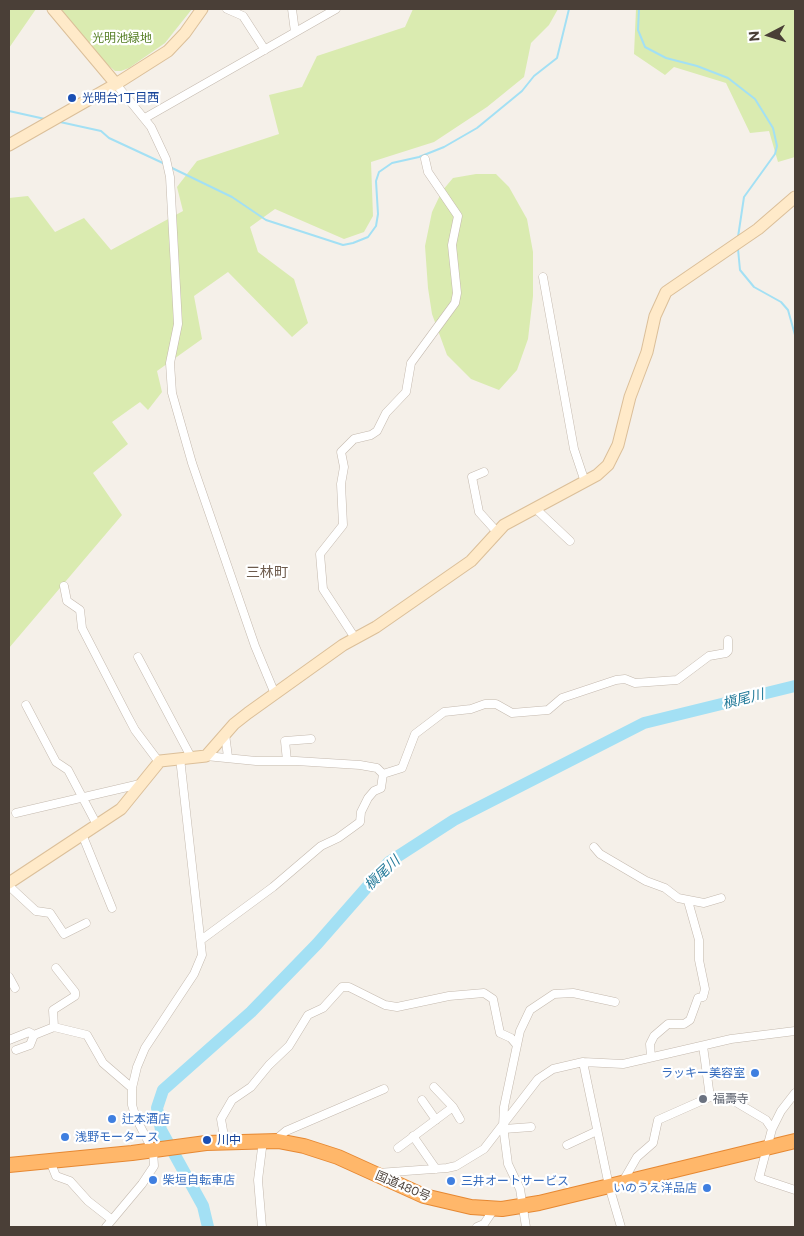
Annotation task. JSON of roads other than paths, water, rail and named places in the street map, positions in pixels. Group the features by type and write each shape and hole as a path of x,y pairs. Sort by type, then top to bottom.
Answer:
{"highway":[{"name":"国道480号","path":"9,1165 225,1142 278,1141 321,1151 424,1196 452,1204 494,1209 523,1206 795,1141"}],"street":[{"path":"53,9 145,118 161,146 170,177 178,324 170,363 172,393 192,463 255,646 275,694"},
{"path":"9,146 116,84 168,51 185,33 202,9"},
{"path":"227,9 242,16 265,50"},
{"path":"292,9 295,32"},
{"path":"145,118 336,9"},
{"path":"355,638 323,589 320,554 343,525 341,484 344,467 341,452 354,439 371,435 377,431 386,413 406,392 411,363 456,303 457,293 452,245 458,216 428,172 425,159"},
{"path":"206,756 225,734 248,713 355,638 376,627 471,561 504,525 585,482 608,466 613,456 630,397 647,352 655,316 666,292 758,229 795,197"},
{"path":"543,277 574,449 585,482"},
{"path":"484,472 472,477 479,512 498,532"},
{"path":"535,508 570,541"},
{"path":"64,586 67,601 80,610 82,628 127,714 159,762"},
{"path":"383,774 402,768 415,734 429,721 444,712 471,709 485,704 496,704 512,714 548,710 562,698 616,680 625,679 635,683 677,680 709,656 726,653 728,651 728,640"},
{"path":"106,1227 142,1184 154,1166 157,1150 136,1118 132,1105 132,1088 137,1067 145,1048 201,961 201,940 185,757 138,657"},
{"path":"26,705 56,762 68,770 97,825"},
{"path":"225,734 228,757"},
{"path":"287,761 285,741 311,739"},
{"path":"86,923 64,934 50,913 36,910 9,885 121,809 159,762 185,757 228,757 256,761 360,765 377,768 383,774"},
{"path":"201,940 273,887 321,846 338,838 360,822 361,812 368,798 374,790 381,788 383,774"},
{"path":"16,813 140,784"},
{"path":"82,834 112,908"},
{"path":"594,847 600,854 646,882 665,888 688,901 704,903 721,898"},
{"path":"651,1057 650,1044 654,1036 668,1024 684,1024 690,1020 698,998 703,996 705,989 698,960 699,940 688,901"},
{"path":"54,1028 53,1010 75,996 75,992 56,968"},
{"path":"9,977 16,988"},
{"path":"225,1142 221,1119 232,1100 251,1087 269,1065 289,1046 308,1014 323,1008 342,987 349,987 385,1005 397,1007 449,996 484,993 493,999 500,1033 511,1038 516,1044"},
{"path":"526,1227 520,1189 508,1164 504,1127 504,1108 516,1044 530,1010 554,994 573,993 615,1002"},
{"path":"9,1040 30,1032 34,1035 54,1028 87,1035 103,1063 132,1088"},
{"path":"373,1174 456,1166 484,1149 504,1127 544,1073 583,1062 623,1064 731,1039 795,1031"},
{"path":"16,1050 30,1045 34,1035"},
{"path":"703,1046 710,1098"},
{"path":"583,1062 602,1156 615,1185 621,1227"},
{"path":"434,1087 453,1107 460,1119"},
{"path":"278,1141 280,1136 286,1131 384,1089"},
{"path":"795,1093 781,1111 772,1129 758,1178 795,1190"},
{"path":"615,1185 637,1157 653,1143 658,1120 710,1098 734,1101 766,1120 772,1129"},
{"path":"422,1100 436,1120"},
{"path":"398,1148 453,1107"},
{"path":"504,1127 531,1127"},
{"path":"567,1145 597,1131"},
{"path":"413,1136 436,1169"},
{"path":"262,1227 258,1180 263,1140"},
{"path":"50,1161 56,1176 70,1181 88,1201 111,1219"},
{"path":"479,1227 494,1209"}],"waterway":[{"path":"172,168 232,197 266,220 343,245 368,237 376,226 378,214 376,181 379,172 392,163 419,157 444,147 477,128 522,91 534,76 557,58 569,9"},
{"path":"639,9 638,30 645,47 666,58 697,66 728,78 755,99 773,128 777,146 775,154 744,197 738,237"},
{"path":"9,111 45,119"},
{"path":"60,122 101,131 109,138 165,164"},
{"path":"738,249 740,270 754,287 781,302 788,310 795,335"},
{"name":"槇尾川","path":"208,1227 203,1206 161,1130 157,1108 163,1090 251,1012 317,944 389,862 454,820 644,723 795,686"}],"place":[{"name":"光明台1丁目西","path":"72,98"},
{"name":"ラッキー美容室","path":"755,1073"},
{"name":"福壽寺","path":"703,1099"},
{"name":"辻本酒店","path":"112,1119"},
{"name":"浅野モータース","path":"65,1137"},
{"name":"川中","path":"207,1140"},
{"name":"柴垣自転車店","path":"153,1180"},
{"name":"三井オートサービス","path":"451,1181"},
{"name":"いのうえ洋品店","path":"707,1188"}],"district":[{"name":"三林町","path":"267,572"}],"park label":[{"name":"光明池緑地","path":"122,38"}]}
